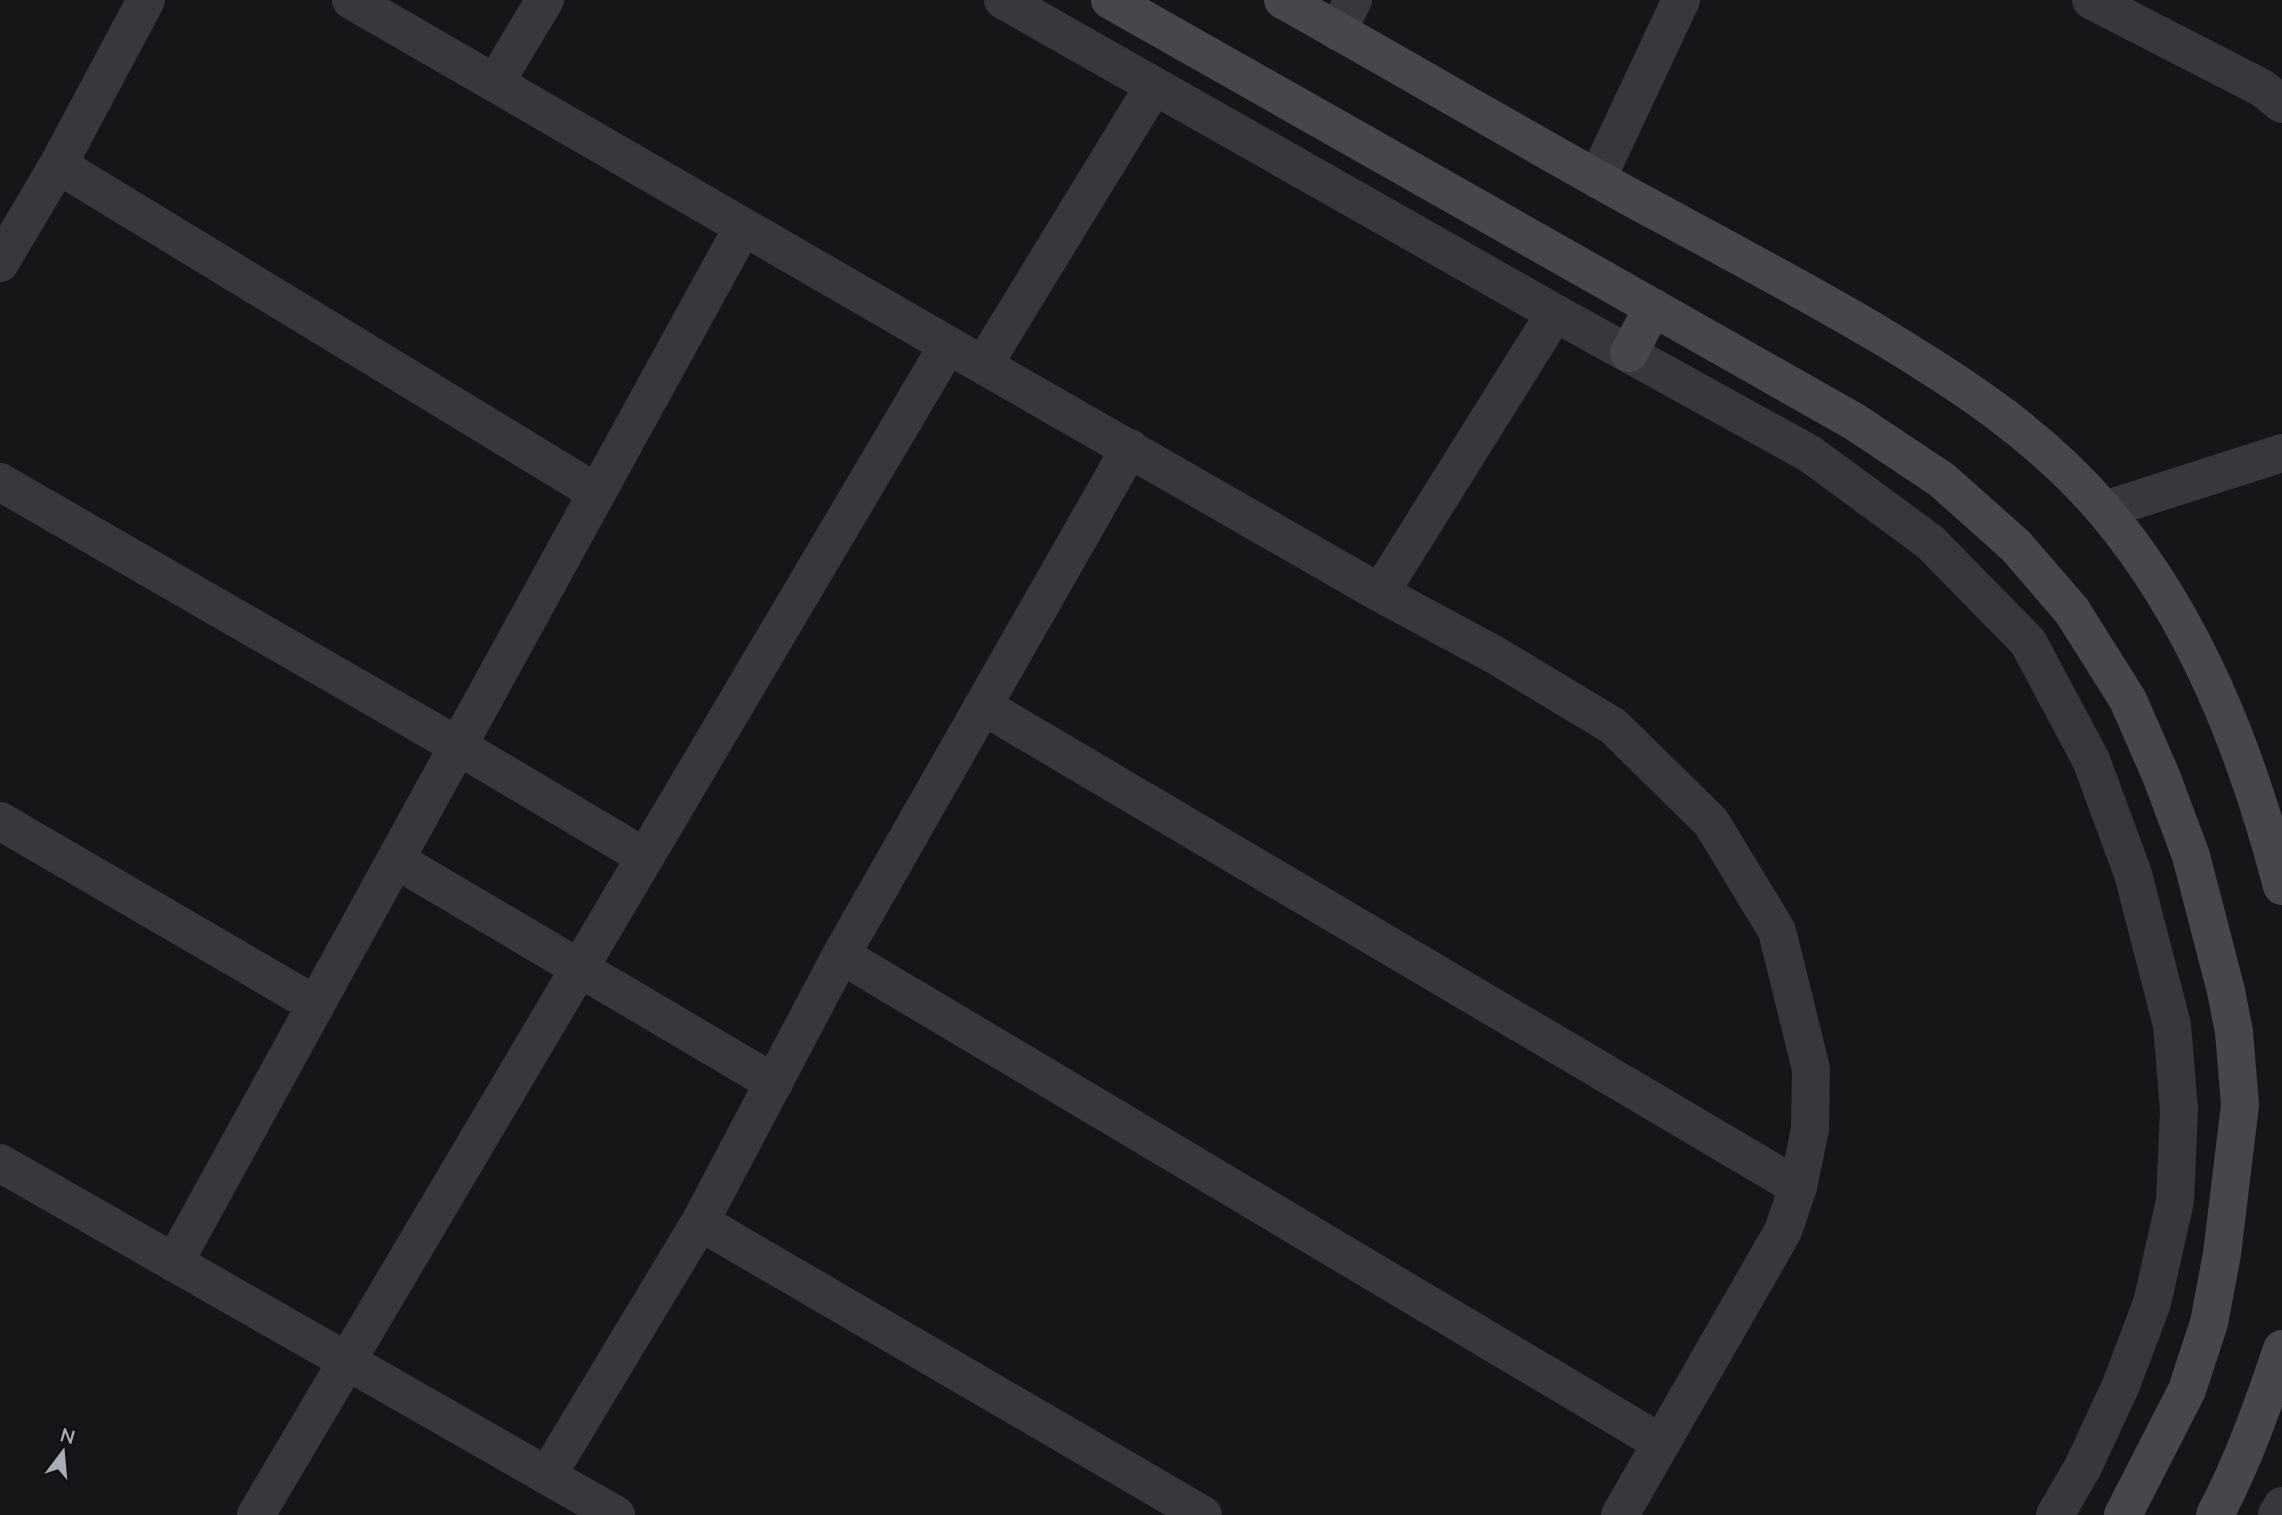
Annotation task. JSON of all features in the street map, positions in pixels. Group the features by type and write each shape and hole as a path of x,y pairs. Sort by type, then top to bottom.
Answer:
{"main road":[{"path":"1110,0 1855,422 1942,480 2016,547 2072,611 2128,700 2162,778 2191,856 2226,990 2234,1032 2240,1105 2222,1254 2209,1323 2187,1390 2123,1515"},
{"path":"1283,0 1345,15 1597,179 1820,300 1980,398 2050,455 2104,510 2159,583 2203,662 2276,840 2282,886"},
{"path":"1629,353 1653,307"},
{"path":"2215,1515 2232,1482 2282,1349"}],"street":[{"path":"0,263 58,165 146,0"},
{"path":"351,0 1613,726 1711,822 1777,931 1811,1069 1810,1129 1798,1187 1783,1231 1620,1515"},
{"path":"495,83 545,0"},
{"path":"1003,0 1555,313 1810,454 1930,542 2028,642 2091,760 2133,874 2172,1025 2179,1110 2175,1201 2152,1303 2121,1385 2083,1467 2055,1515"},
{"path":"1597,179 1681,0"},
{"path":"2091,0 2262,88 2282,104"},
{"path":"984,364 1154,86"},
{"path":"58,165 597,494"},
{"path":"174,1263 743,227"},
{"path":"1380,593 1555,313"},
{"path":"256,1515 948,345"},
{"path":"547,1476 700,1222 841,955 1130,449"},
{"path":"2104,510 2282,453"},
{"path":"0,482 645,857"},
{"path":"983,706 1798,1187"},
{"path":"0,821 316,1005"},
{"path":"396,860 774,1083"},
{"path":"841,955 1661,1443"},
{"path":"0,1163 616,1515"},
{"path":"700,1222 1203,1515"},
{"path":"2277,1515 2282,1506"}]}
